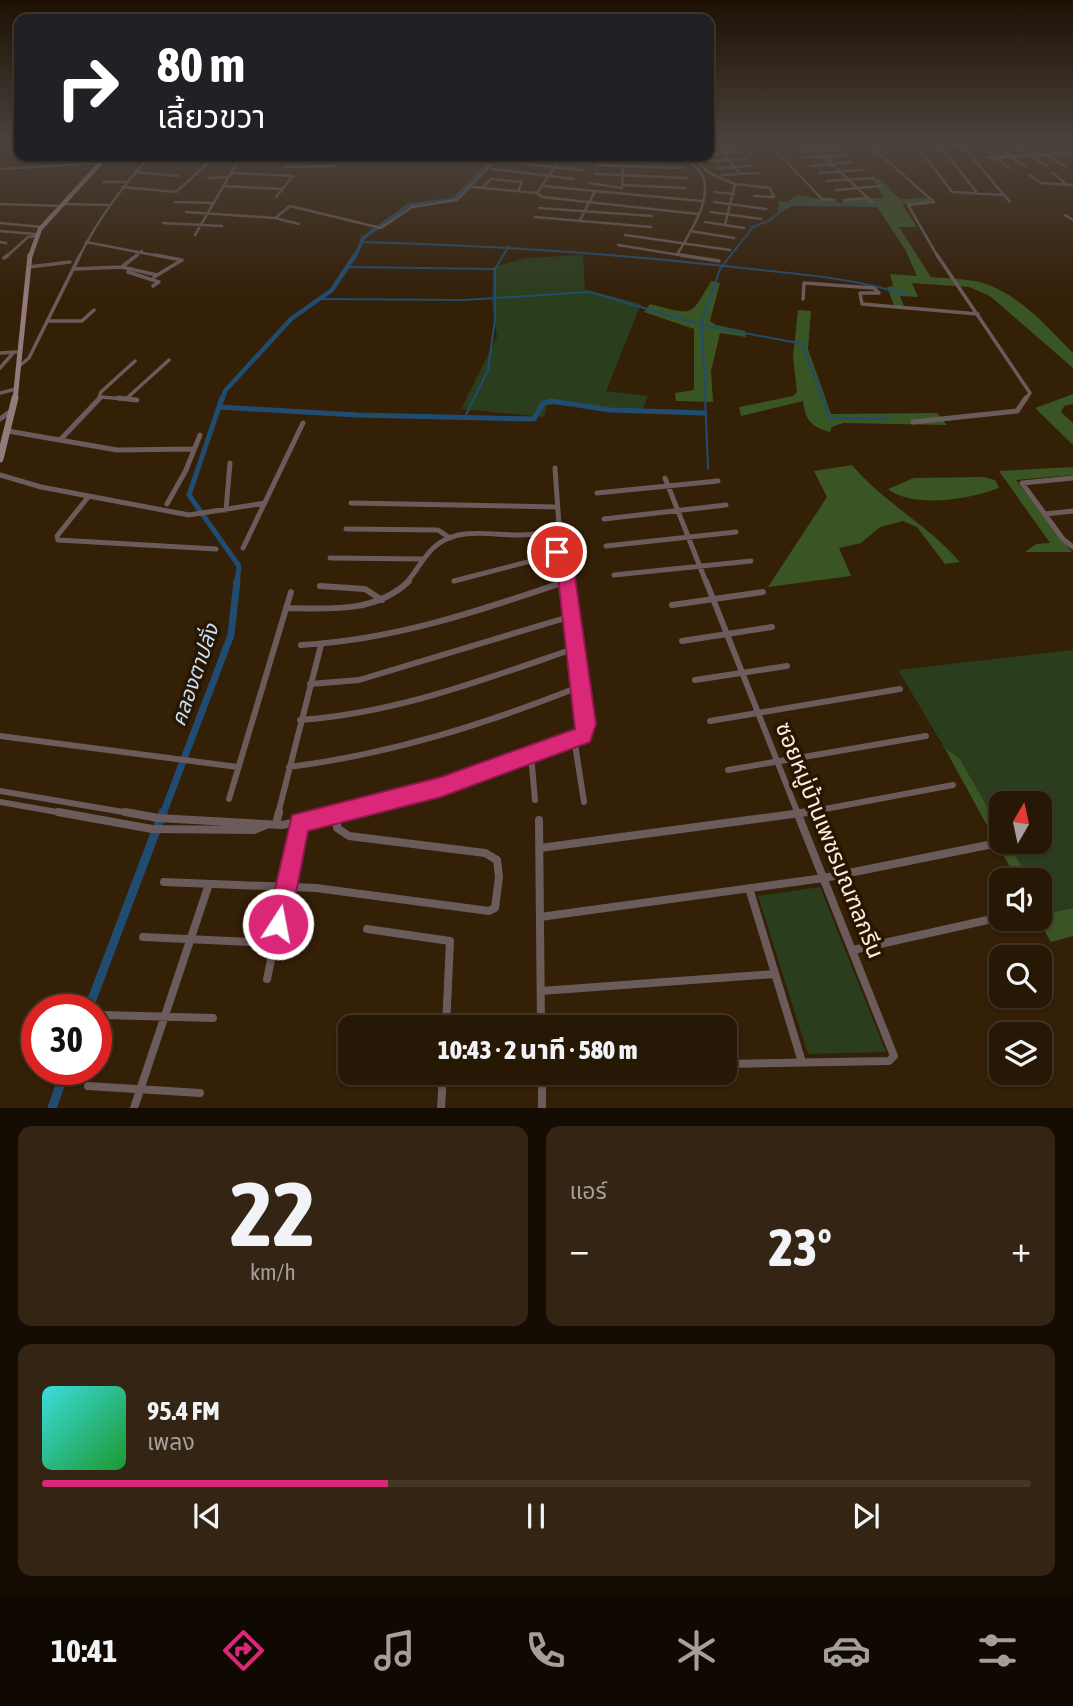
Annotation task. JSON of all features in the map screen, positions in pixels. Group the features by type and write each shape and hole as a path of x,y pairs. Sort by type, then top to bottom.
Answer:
{"main road":[{"path":"0,459 12,414 18,367 17,352 36,235 71,195"}],"street":[{"path":"18,367 29,358 86,242 116,195"},
{"path":"167,200 170,195"},
{"path":"195,235 218,195"},
{"path":"275,218 290,206 378,228 411,207 458,200 463,195"},
{"path":"539,195 698,214"},
{"path":"580,220 593,195"},
{"path":"634,195 701,201"},
{"path":"677,255 698,214 703,195"},
{"path":"725,225 734,195"},
{"path":"754,196 774,197 773,195"},
{"path":"819,195 822,198 835,200"},
{"path":"863,195 872,202"},
{"path":"912,422 1022,408 1029,391 938,256 908,205 934,202 926,195"},
{"path":"996,195 1004,195 1010,202"},
{"path":"845,200 867,198"},
{"path":"175,202 214,203"},
{"path":"714,202 766,209"},
{"path":"0,204 109,205"},
{"path":"539,208 652,216"},
{"path":"186,212 275,218 299,224"},
{"path":"711,212 761,219"},
{"path":"1065,215 1073,220"},
{"path":"534,217 651,227"},
{"path":"705,222 744,228"},
{"path":"0,223 42,227"},
{"path":"163,223 222,226"},
{"path":"171,231 178,224"},
{"path":"0,230 36,235"},
{"path":"690,231 734,238"},
{"path":"625,234 730,250"},
{"path":"4,258 28,237 36,235"},
{"path":"0,242 6,243"},
{"path":"86,242 182,260 150,279"},
{"path":"618,245 719,261"},
{"path":"122,267 142,251"},
{"path":"29,267 70,262"},
{"path":"73,269 122,267 157,275"},
{"path":"122,267 123,270 159,282 153,286"},
{"path":"803,299 804,283 874,288 879,293 860,293 862,304 978,314"},
{"path":"47,321 82,321 94,310"},
{"path":"0,353 17,352"},
{"path":"0,368 17,352"},
{"path":"126,399 169,360"},
{"path":"61,439 101,397 101,392 135,361"},
{"path":"0,393 16,389"},
{"path":"101,397 137,400"},
{"path":"0,419 12,414"},
{"path":"243,548 303,424"},
{"path":"8,431 117,450 194,449"},
{"path":"167,504 186,471 200,435"},
{"path":"226,510 230,463"},
{"path":"286,608 345,608 382,600 404,586 422,559 442,540 531,533 556,528 559,524 555,468"},
{"path":"0,475 89,496 189,515 265,503"},
{"name":"ซอยหมู่บ้านเพชรมณฑลกรีน","path":"665,478 894,1056 889,1061 737,1064"},
{"path":"1073,478 1022,483 1073,547"},
{"path":"597,494 718,481"},
{"path":"89,496 57,536 58,540 216,549"},
{"path":"351,503 558,507"},
{"path":"604,519 726,505"},
{"path":"1045,514 1073,511"},
{"path":"346,529 438,530 450,538"},
{"path":"606,546 736,533"},
{"path":"0,791 158,818 266,825 300,823 441,787 531,755 586,731 564,556 557,552 454,581"},
{"path":"330,558 422,559"},
{"path":"614,575 751,561"},
{"path":"301,645 352,644 414,630 567,581"},
{"path":"320,586 365,589 382,600"},
{"path":"229,799 291,592"},
{"path":"672,605 763,592"},
{"path":"310,684 359,680 572,616"},
{"path":"682,641 772,627"},
{"path":"276,824 321,645"},
{"path":"300,720 331,719 382,711 576,648"},
{"path":"695,680 787,666"},
{"path":"289,767 362,758 418,745 504,718 581,686"},
{"path":"710,721 900,689"},
{"path":"0,736 171,761 238,767"},
{"path":"729,771 926,736"},
{"path":"574,738 584,802"},
{"path":"531,755 534,800"},
{"path":"540,848 799,814 953,785"},
{"path":"49,811 55,801"},
{"path":"0,802 152,829 254,830 266,825"},
{"path":"132,826 138,815"},
{"path":"164,882 316,888 489,911 495,908 499,877 497,860 485,853 349,836 337,828 338,815"},
{"path":"198,829 201,820"},
{"path":"539,820 541,1015"},
{"path":"267,979 300,823"},
{"path":"540,917 824,878 988,845"},
{"path":"134,1108 209,884"},
{"path":"749,888 802,1062"},
{"path":"853,950 989,920"},
{"path":"367,929 450,941 447,1015"},
{"path":"143,937 274,943"},
{"path":"541,991 775,974"},
{"path":"112,1015 213,1017"},
{"path":"441,1108 442,1085"},
{"path":"542,1085 542,1108"},
{"path":"88,1086 200,1093"}],"green space":[{"path":"797,195 843,203 842,199 884,198 882,195 896,195 900,199 927,198 932,202 902,204 917,227 899,227 931,277 979,282 1011,296 1073,353 1073,368 990,296 969,287 912,283 918,297 900,296 905,309 895,308 887,287 893,286 890,274 917,276 905,249 877,207 792,206 777,215 779,201 787,202"},
{"path":"583,255 585,289 641,304 606,391 648,396 641,414 555,404 547,406 544,417 461,409 497,337 492,303 493,267 527,258"},
{"path":"711,281 720,283 710,321 716,325 745,331 746,337 720,333 711,371 713,402 676,401 675,393 694,390 694,329 644,312 650,304 688,311 698,302"},
{"path":"798,310 811,311 808,349 831,414 937,413 947,425 843,423 832,427 830,432 810,422 803,401 741,416 739,407 793,396 797,392 793,357"},
{"path":"1073,394 1073,404 1064,406 1061,412 1073,423 1073,445 1035,408"},
{"path":"852,465 877,491 934,536 960,562 945,564 917,527 903,521 880,527 861,543 839,548 851,576 768,587 827,497 814,471"},
{"path":"1073,467 1073,475 1016,480 1072,552 1025,552 1036,544 1050,543 999,471"},
{"path":"983,477 995,480 999,488 973,496 942,500 912,499 888,489 914,478"},
{"path":"1073,650 1073,908 1052,912 1052,868 1023,868 1014,854 1052,854 1052,791 989,791 989,810 960,759 944,747 898,670"},
{"path":"944,747 960,759 989,810 989,829"},
{"path":"1003,854 1014,854 1023,868 1010,868"},
{"path":"820,887 886,1052 808,1054 758,896"},
{"path":"1073,908 1073,936 1051,942 1045,931 1052,931 1052,912"}],"waterway":[{"name":"คลองตาปลั่ง","path":"355,257 363,238 409,205 454,199 458,195"},
{"path":"723,266 753,227 770,220 791,203 880,205"},
{"path":"361,242 508,248"},
{"path":"495,269 508,248"},
{"path":"508,248 723,266"},
{"name":"คลองตาปลั่ง","path":"222,400 225,391 291,319 332,290 355,255"},
{"path":"702,325 723,266"},
{"path":"723,266 843,280 907,295"},
{"path":"350,267 495,269"},
{"path":"495,269 495,298"},
{"path":"495,298 590,292 702,325"},
{"path":"320,299 495,298"},
{"path":"465,417 488,370 495,298"},
{"path":"702,325 803,344 829,418 890,419"},
{"path":"702,325 708,469"},
{"name":"คลองตาปลั่ง","path":"222,398 189,495 239,566 237,582"},
{"path":"219,407 357,415 534,419 543,403 551,401 610,410 704,413"},
{"name":"คลองตาปลั่ง","path":"163,814 231,635 237,581"},
{"name":"คลองตาปลั่ง","path":"94,994 163,812"},
{"name":"คลองตาปลั่ง","path":"52,1108 60,1085"}],"route":[{"path":"278,924 300,823 441,787 584,735 586,724 564,556 557,552"}]}
